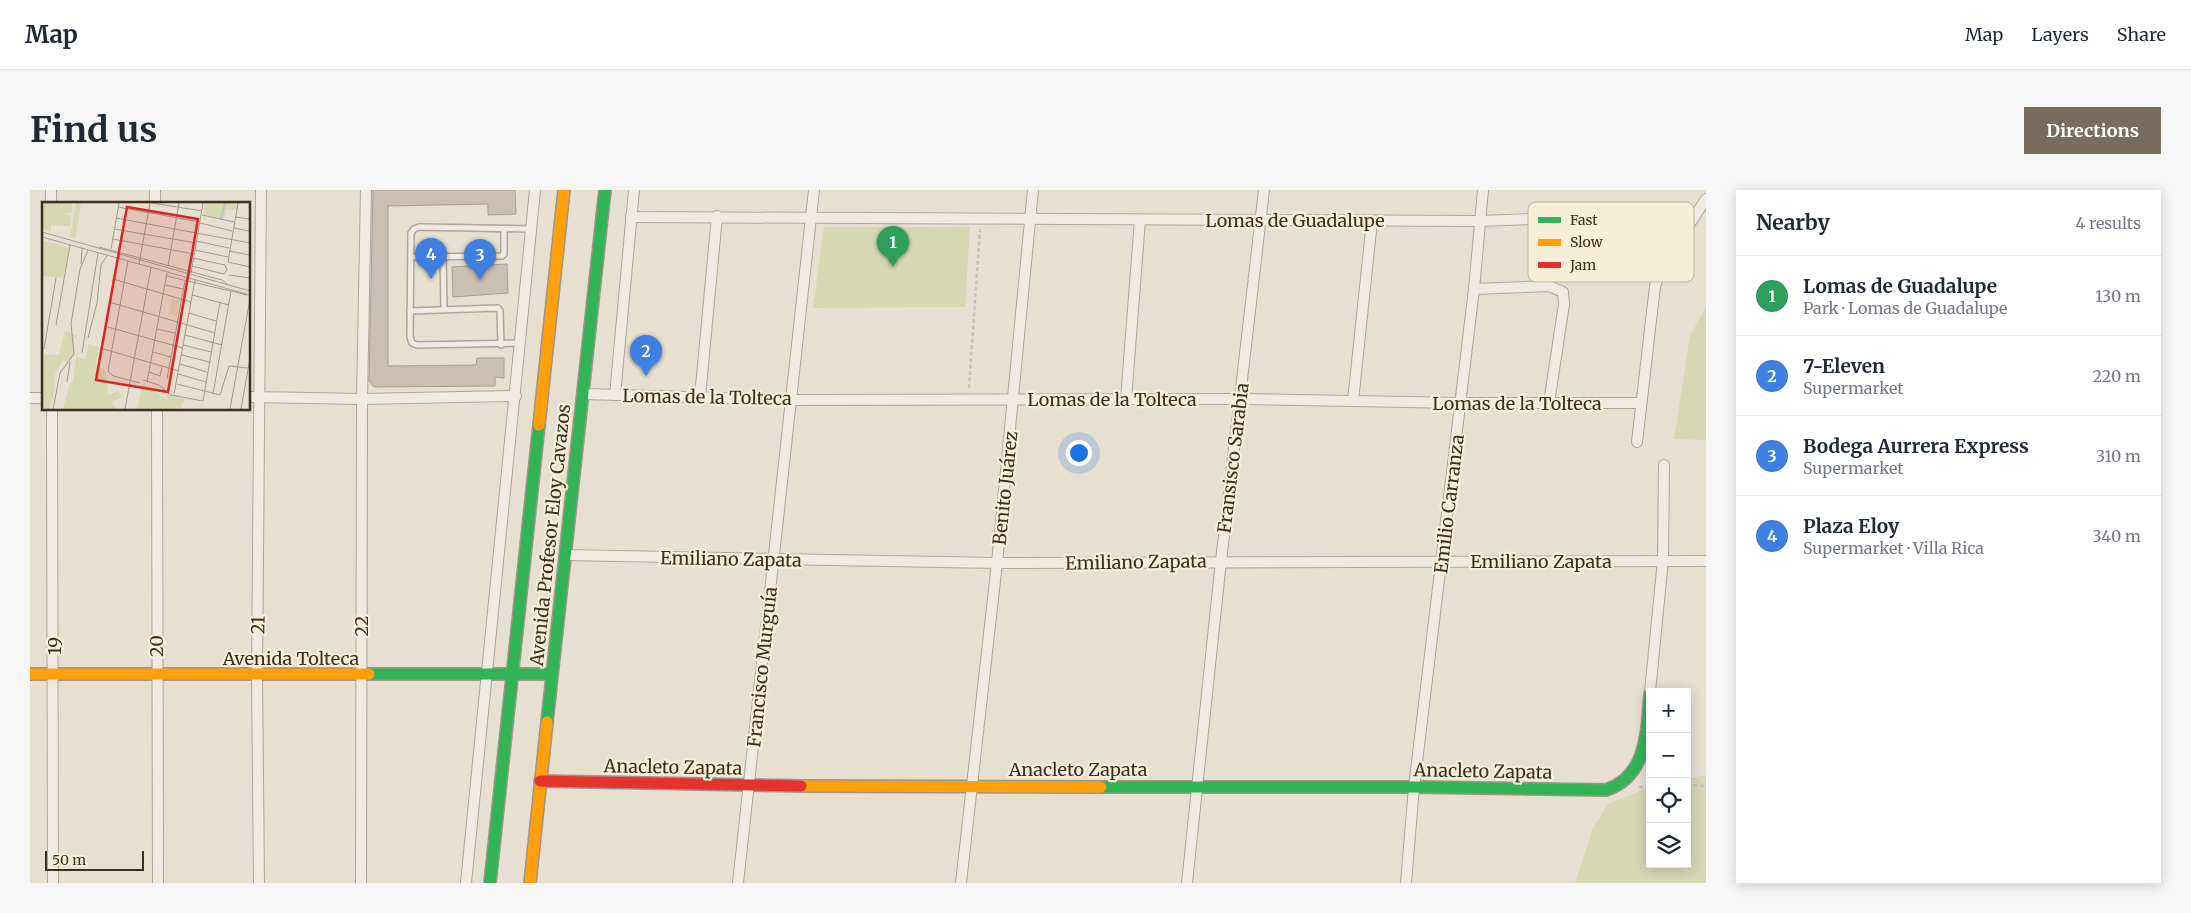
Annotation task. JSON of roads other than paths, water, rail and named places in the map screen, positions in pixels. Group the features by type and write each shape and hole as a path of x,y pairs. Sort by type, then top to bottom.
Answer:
{"street":[{"name":"21","path":"259,883 257,675 261,397 261,190"},
{"name":"22","path":"361,883 362,399 366,190"},
{"path":"466,883 516,396 535,190"},
{"name":"Avenida Profesor Eloy Cavazos","path":"490,883 564,190"},
{"name":"Avenida Profesor Eloy Cavazos","path":"530,883 605,190"},
{"path":"615,395 634,190"},
{"name":"Francisco Murguía","path":"738,883 814,190"},
{"name":"Benito Juárez","path":"960,883 997,563 1033,190"},
{"name":"Fransisco Sarabia","path":"1187,883 1221,561 1264,190"},
{"name":"Emilio Carranza","path":"1406,883 1414,787 1461,403 1483,190"},
{"path":"1694,217 1706,199"},
{"path":"700,396 717,216"},
{"name":"Lomas de Guadalupe","path":"632,217 1372,221 1528,219"},
{"path":"1126,400 1140,220"},
{"path":"1353,401 1372,221"},
{"path":"1636,442 1657,282"},
{"path":"1474,289 1549,286 1563,292 1564,304 1549,403"},
{"name":"Lomas de la Tolteca","path":"584,394 790,400 1240,399 1461,403 1641,403"},
{"path":"250,397 362,399 516,396"},
{"name":"19","path":"52,410 53,883"},
{"name":"20","path":"157,410 156,675 158,883"},
{"path":"1650,688 1663,560 1664,465"},
{"name":"Emiliano Zapata","path":"565,555 997,563 1706,560"},
{"name":"Avenida Tolteca","path":"30,674 552,674"},
{"name":"Anacleto Zapata","path":"540,781 750,786 1414,787 1606,790 1615,788 1633,772 1640,758 1646,733"}],"lane":[{"path":"521,343 501,345 413,344 410,338 411,233 417,228 532,229"},
{"path":"410,257 503,255 504,229"},
{"path":"443,256 444,309"},
{"path":"410,311 498,308 500,311 501,345"}],"place":[{"name":"Lomas de Guadalupe","path":"893,267"},
{"name":"Plaza Eloy","path":"431,279"},
{"name":"Bodega Aurrera Express","path":"480,280"},
{"name":"7-Eleven","path":"646,376"}]}
